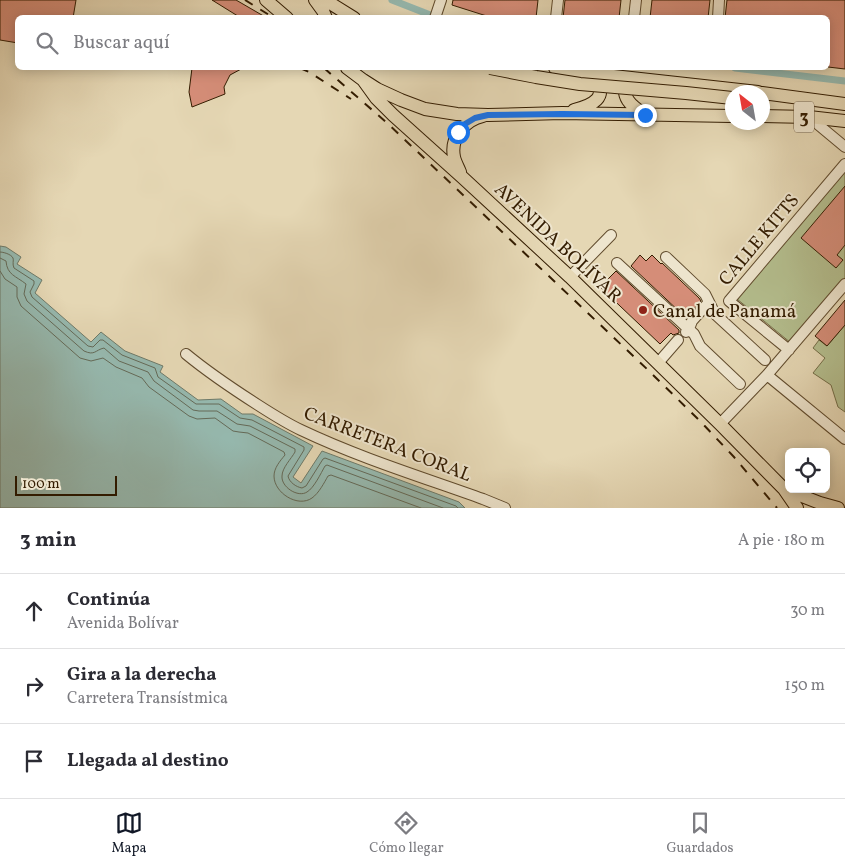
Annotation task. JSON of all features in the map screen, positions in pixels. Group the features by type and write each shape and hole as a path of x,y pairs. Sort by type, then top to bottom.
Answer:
{"main road":[{"path":"266,0 284,15"},
{"path":"315,0 325,15"},
{"path":"325,0 349,15"},
{"path":"350,70 377,89 407,103 425,109 457,114 725,116"},
{"path":"500,70 580,84 725,97"},
{"path":"570,70 627,72 725,87"},
{"path":"562,114 594,103 599,97 599,86 586,72"},
{"path":"627,72 624,88 626,96 634,108 645,115"},
{"name":"AVENIDA BOLÍVAR","path":"363,80 376,98 393,115 570,277 720,424 784,489 796,508"},
{"path":"770,94 842,108"},
{"name":"3","path":"770,103 842,108"},
{"name":"AVENIDA BOLÍVAR","path":"462,177 454,159 453,148 458,132 465,124 475,118 488,115"},
{"name":"3","path":"770,116 809,117 845,121"},
{"path":"784,489 838,508"}],"street":[{"path":"556,15 558,0"},
{"path":"634,15 636,0"},
{"path":"718,15 720,0"},
{"path":"809,117 845,147"},
{"name":"CALLE KITTS","path":"789,350 729,301 845,164"},
{"path":"570,277 611,235"},
{"path":"666,257 705,294 715,314 766,360"},
{"path":"617,263 687,330 694,334 700,346 740,384"},
{"path":"720,424 767,375 845,284"},
{"path":"687,330 692,321 710,302"},
{"path":"658,363 678,340"},
{"name":"CARRETERA CORAL","path":"186,354 205,370 241,394 299,429 339,447 505,508"},
{"path":"767,375 845,439"}],"green space":[{"path":"845,170 845,279 791,343 737,299"},
{"path":"845,325 845,412 838,407 831,385 813,373 825,358 813,348 819,340 827,346"}],"water":[{"path":"0,246 6,247 21,257 17,264 42,280 35,293 91,342 101,332 125,351 163,366 160,372 198,400 221,399 242,414 253,414 313,446 293,477 301,483 322,451 459,502 465,508 0,508"}],"building":[{"path":"0,0 76,0 74,15 15,15 15,42 0,40"},
{"path":"212,0 236,0 262,15 236,15"},
{"path":"453,0 538,0 536,15 484,15 452,5"},
{"path":"565,0 621,0 619,15 563,15"},
{"path":"652,0 710,0 708,15 650,15"},
{"path":"727,0 845,0 845,69 830,67 830,15 725,15"},
{"path":"192,70 239,70 230,75 224,87 225,94 192,107 189,92"},
{"path":"845,186 845,245 837,255 843,260 836,268 801,238"},
{"name":"Canal de Panamá","path":"640,255 646,261 652,255 699,298 701,301 688,315 685,313 683,315 631,266"},
{"name":"Canal de Panamá","path":"616,271 679,330 679,333 673,335 671,333 660,344 600,287"},
{"path":"845,300 845,325 827,346 815,336"}],"waterway":[{"path":"392,0 430,15"},
{"path":"752,70 845,81"}],"railway":[{"path":"245,0 269,15"},
{"path":"304,70 351,99"},
{"path":"326,70 386,122 648,370 734,457 777,508"}],"place":[{"name":"Canal de Panamá","path":"643,310"}],"route":[{"path":"458,132 465,124 475,118 488,115 645,115"}]}
